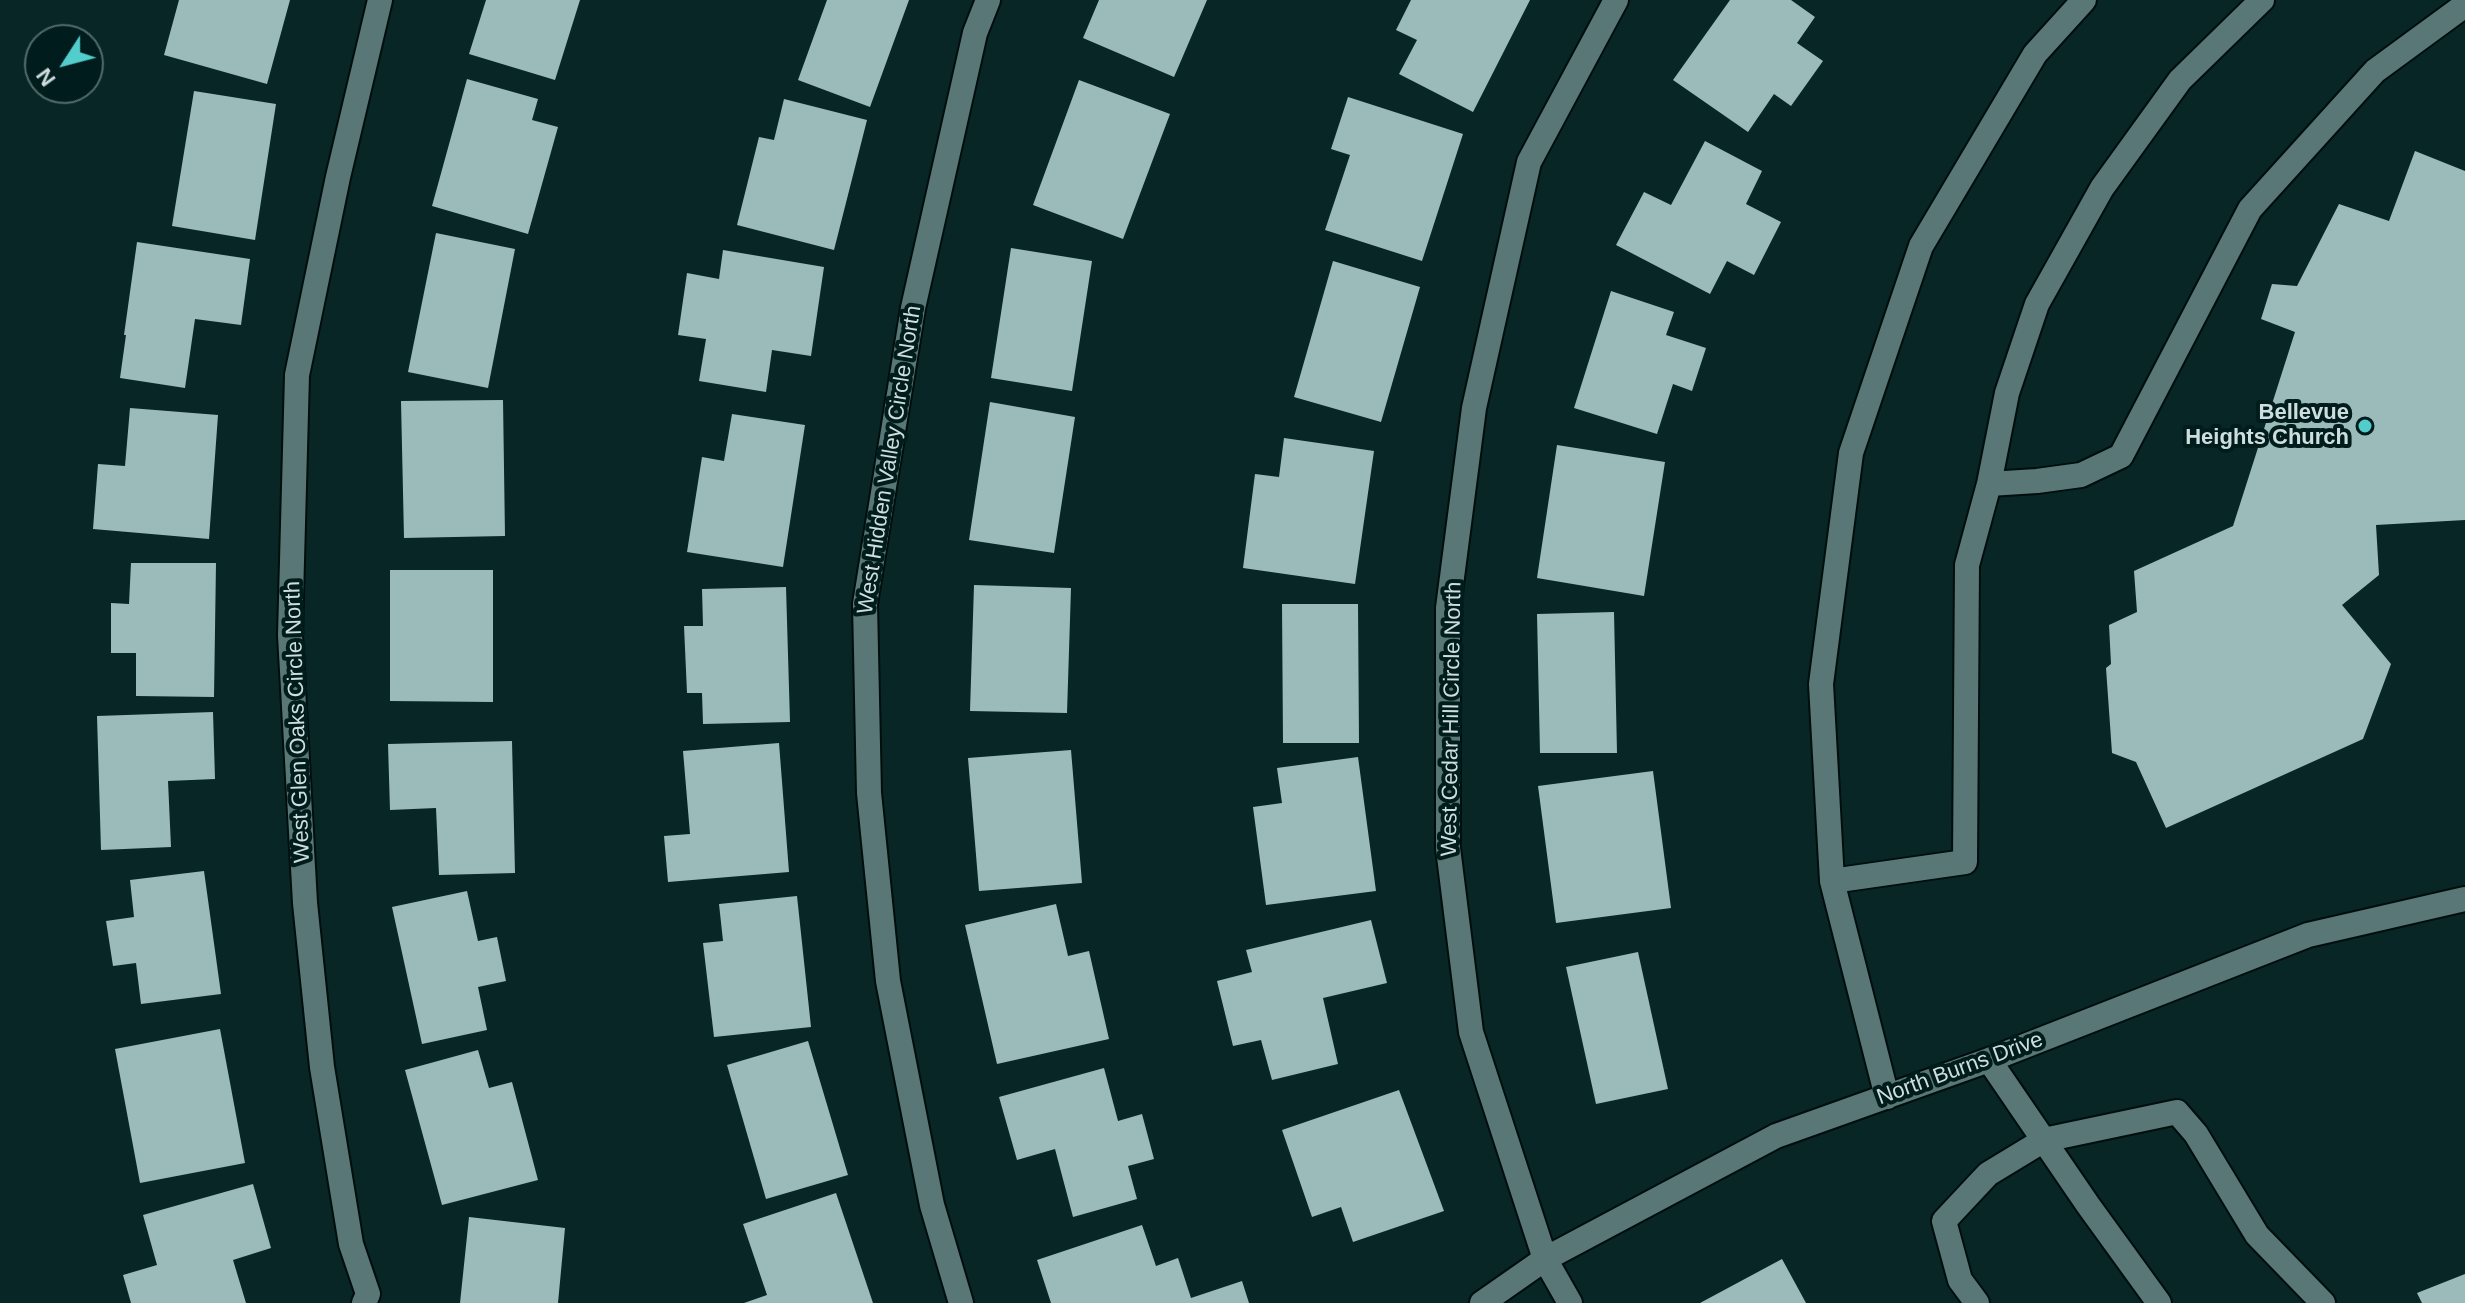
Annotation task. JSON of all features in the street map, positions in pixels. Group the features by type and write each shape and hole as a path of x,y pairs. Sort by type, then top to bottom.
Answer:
{"street":[{"name":"West Glen Oaks Circle North","path":"364,1303 368,1294 351,1244 322,1067 305,903 290,635 297,375 338,177 380,0"},
{"name":"West Hidden Valley Circle North","path":"961,1303 932,1205 888,981 869,793 865,604 913,308 975,33 988,0"},
{"name":"West Cedar Hill Circle North","path":"1570,1303 1545,1259 1471,1032 1448,848 1448,608 1474,408 1529,162 1616,0"},
{"path":"1887,1097 1832,881 1821,684 1851,453 1921,246 2035,54 2084,0"},
{"path":"1832,881 1965,862 1967,565 1989,484 2007,393 2037,304 2102,188 2180,80 2262,0"},
{"path":"1989,484 2081,475 2121,456 2250,209 2375,71 2465,5"},
{"name":"North Burns Drive","path":"1482,1303 1545,1259 1776,1136 1989,1060 2308,935 2465,899"},
{"path":"1989,1060 2159,1303"},
{"path":"1977,1303 1960,1280 1944,1221 1988,1174 2044,1140 2177,1112 2196,1134 2257,1235 2323,1303"}],"building":[{"path":"179,0 290,0 267,84 164,55"},
{"path":"486,0 580,0 555,80 469,54"},
{"path":"827,0 909,0 870,107 798,80"},
{"path":"1099,0 1207,0 1174,77 1083,38"},
{"path":"1411,0 1530,0 1473,112 1399,74 1417,40 1396,30"},
{"path":"1730,0 1791,0 1815,17 1797,43 1823,61 1791,106 1774,94 1748,132 1673,80"},
{"path":"467,79 538,99 532,120 558,127 528,234 432,206"},
{"path":"1079,80 1170,114 1123,239 1033,205"},
{"path":"194,91 276,104 255,240 172,226"},
{"path":"1348,97 1463,134 1422,261 1325,230 1350,155 1331,149"},
{"path":"784,99 867,120 834,250 737,225 759,137 774,140"},
{"path":"1705,141 1762,171 1746,204 1781,222 1754,275 1727,261 1710,294 1616,245 1644,192 1671,205"},
{"name":"Bellevue Heights Church","path":"2415,151 2465,171 2465,520 2376,525 2379,575 2342,605 2391,664 2363,739 2166,828 2136,762 2112,753 2106,668 2111,664 2109,625 2137,612 2134,571 2233,526 2295,332 2261,319 2272,284 2297,286 2339,204 2389,221"},
{"path":"436,233 515,249 488,388 408,372"},
{"path":"137,242 250,259 241,325 195,319 185,388 120,378"},
{"path":"1011,248 1092,261 1072,391 991,378"},
{"path":"723,250 824,267 811,356 772,350 766,392 699,381 706,339 678,335 687,273 719,279"},
{"path":"1333,261 1420,287 1381,422 1294,397"},
{"path":"1611,291 1674,312 1666,335 1706,348 1692,391 1673,384 1657,434 1574,408"},
{"path":"503,400 505,536 404,538 401,401"},
{"path":"990,402 1075,417 1054,553 969,540"},
{"path":"130,408 218,415 209,539 93,529 98,464 125,466"},
{"path":"732,414 805,425 783,567 687,552 702,457 724,461"},
{"path":"1284,438 1374,451 1355,584 1243,568 1255,474 1279,477"},
{"path":"1557,445 1665,462 1644,596 1537,578"},
{"path":"131,563 216,563 214,697 136,696 136,653 111,653 111,603 129,604"},
{"path":"390,570 493,570 493,702 390,701"},
{"path":"974,585 1071,588 1067,713 970,711"},
{"path":"786,587 790,722 703,724 702,693 687,693 684,626 703,626 702,589"},
{"path":"1282,604 1358,604 1359,743 1283,743"},
{"path":"1614,612 1617,753 1540,753 1537,614"},
{"path":"213,712 215,779 168,781 171,847 101,850 97,716"},
{"path":"512,741 515,873 439,875 436,808 390,810 388,744"},
{"path":"779,743 789,872 668,882 664,836 690,834 683,751"},
{"path":"1071,750 1082,883 979,891 968,758"},
{"path":"1358,757 1376,891 1266,905 1253,807 1282,803 1277,768"},
{"path":"1653,771 1671,908 1556,923 1538,786"},
{"path":"204,871 221,994 141,1004 136,963 113,966 106,921 134,917 130,880"},
{"path":"467,891 478,941 497,937 506,981 478,987 487,1030 422,1044 392,907"},
{"path":"797,896 811,1027 714,1037 703,943 723,941 719,904"},
{"path":"1056,904 1068,956 1089,951 1109,1039 997,1064 965,925"},
{"path":"1371,920 1387,983 1323,998 1338,1064 1272,1080 1261,1040 1233,1046 1217,981 1252,972 1246,950"},
{"path":"1638,952 1668,1089 1596,1104 1566,967"},
{"path":"220,1029 245,1163 140,1183 115,1049"},
{"path":"808,1041 848,1175 766,1199 727,1065"},
{"path":"478,1050 489,1088 512,1082 538,1180 442,1205 405,1070"},
{"path":"1104,1068 1118,1121 1142,1114 1154,1159 1128,1166 1137,1199 1073,1217 1055,1149 1017,1160 999,1097"},
{"path":"1399,1090 1444,1211 1353,1242 1341,1207 1312,1217 1282,1130"},
{"path":"253,1184 271,1248 233,1260 246,1303 131,1303 123,1275 157,1265 143,1215"},
{"path":"836,1193 873,1303 744,1303 767,1295 743,1224"},
{"path":"469,1217 565,1228 558,1303 460,1303"},
{"path":"1142,1225 1156,1266 1178,1258 1191,1298 1242,1281 1249,1303 1051,1303 1037,1260"},
{"path":"1782,1259 1806,1303 1700,1303"},
{"path":"2465,1274 2465,1303 2422,1303 2417,1293"}],"place":[{"name":"Bellevue Heights Church","path":"2365,426"}]}
